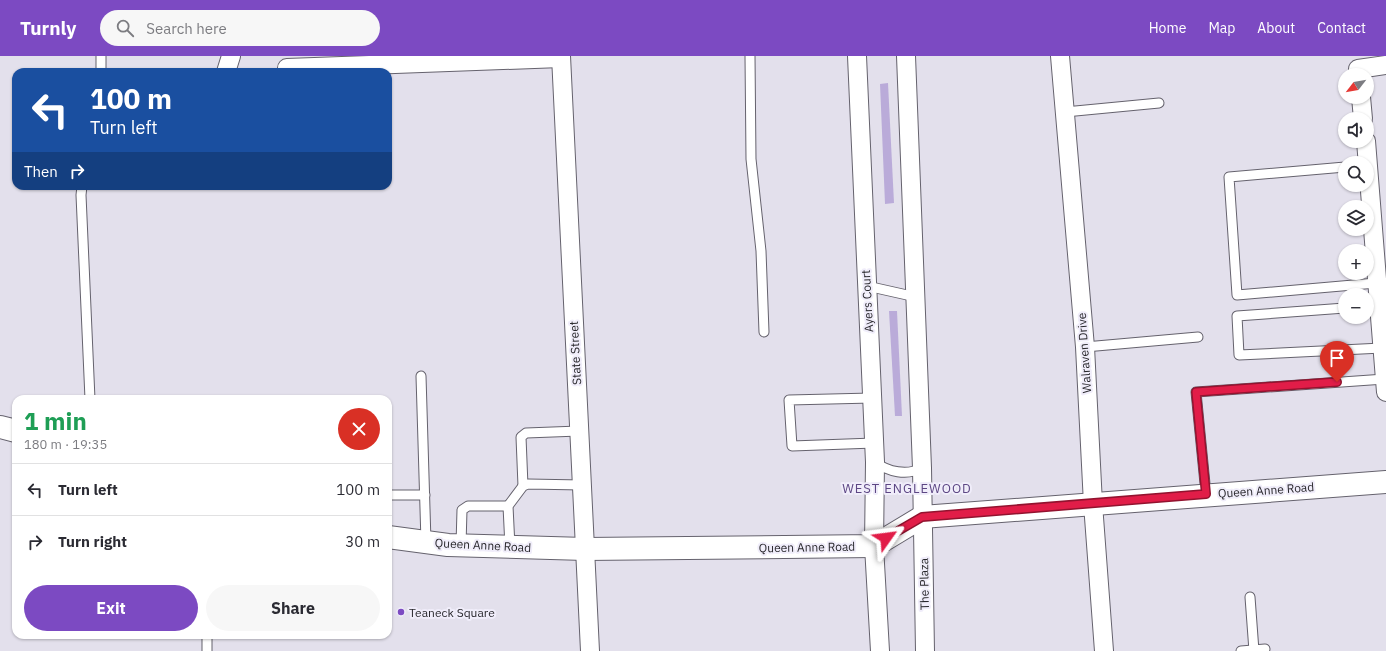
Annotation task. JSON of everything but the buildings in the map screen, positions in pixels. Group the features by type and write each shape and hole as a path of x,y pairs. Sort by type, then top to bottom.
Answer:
{"street":[{"path":"226,68 231,56"},
{"name":"Ayers Court","path":"857,56 874,443 874,546"},
{"path":"906,56 922,468 922,517"},
{"name":"Walraven Drive","path":"1060,56 1085,347 1093,504 1104,651"},
{"path":"285,65 561,57"},
{"name":"State Street","path":"561,57 590,651"},
{"path":"1358,67 1386,64"},
{"path":"1371,192 1381,283 1374,303"},
{"path":"1374,311 1382,348 1385,386"},
{"path":"0,427 12,430"},
{"name":"Queen Anne Road","path":"392,538 461,545 585,549 874,546 922,517 1206,494 1386,482"},
{"name":"The Plaza","path":"922,517 925,651"},
{"path":"874,546 880,651"}],"lane":[{"path":"101,56 101,68"},
{"path":"750,56 751,160 761,250 764,332"},
{"path":"1065,112 1159,104"},
{"path":"1338,168 1229,177 1237,295 1381,283"},
{"path":"82,190 90,395"},
{"path":"867,286 916,297"},
{"path":"1338,309 1237,316 1239,355 1382,348"},
{"path":"1085,347 1198,337"},
{"path":"421,376 426,542"},
{"path":"1206,494 1196,392 1385,386"},
{"path":"872,398 789,400 792,446 874,443"},
{"path":"523,486 521,437 526,434 579,430"},
{"path":"874,462 895,472 910,472 922,468"},
{"path":"510,547 508,506 523,486 528,484 582,485"},
{"path":"392,495 424,495"},
{"path":"461,545 462,510 468,506 508,506"},
{"path":"1250,597 1254,650"},
{"path":"206,651 207,639"},
{"path":"1240,651 1265,649"}],"shaded area":[{"path":"888,83 894,203 885,204 880,84"},
{"path":"889,311 897,311 902,416 895,416"}],"place":[{"name":"Teaneck Square","path":"401,612"}],"district":[{"name":"WEST ENGLEWOOD","path":"907,488"}],"route":[{"path":"886,538 922,517 1206,494 1196,392 1337,382"}]}
